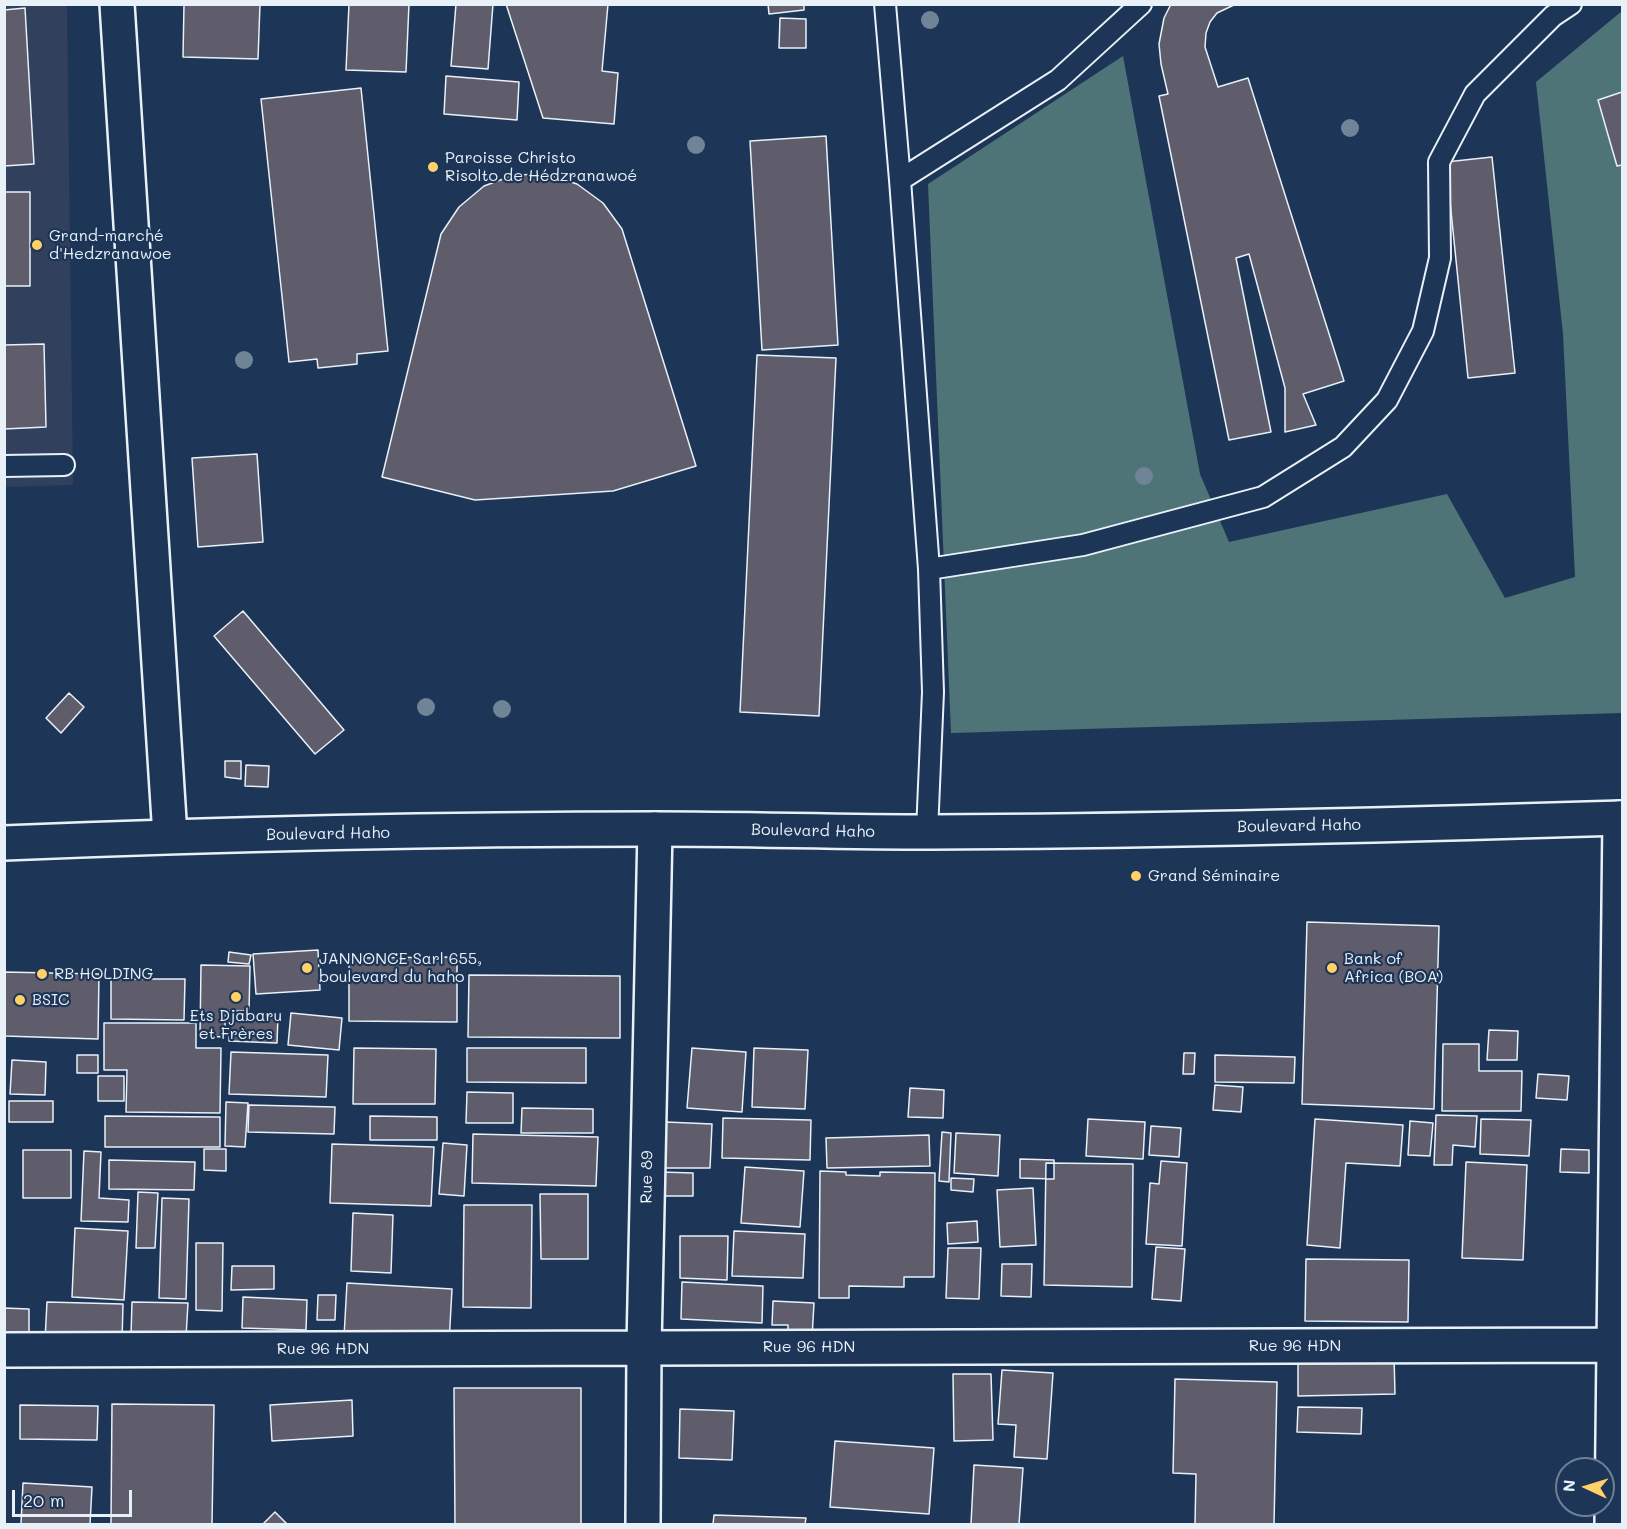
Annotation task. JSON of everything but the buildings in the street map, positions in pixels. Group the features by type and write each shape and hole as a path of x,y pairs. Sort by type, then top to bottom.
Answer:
{"street":[{"path":"117,4 170,836"},
{"path":"1612,1524 1622,818"},
{"name":"Boulevard Haho","path":"4,843 170,836 655,829 927,832 1162,830 1622,818"},
{"name":"Rue 89","path":"643,1524 644,1347 655,829"},
{"name":"Rue 96 HDN","path":"4,1350 1614,1345"}],"lane":[{"path":"885,4 929,569 933,692 927,832"},
{"path":"900,180 1058,80 1141,4"},
{"path":"929,569 1083,545 1263,497 1343,447 1387,400 1423,331 1440,258 1439,162 1475,94 1553,16 1571,4"},
{"path":"4,466 64,465"}],"shaded area":[{"name":"Grand-marché d'Hedzranawoe","path":"4,5 67,5 73,485 5,487"}],"green space":[{"path":"1622,11 1622,713 951,733 928,184 1123,56 1200,474 1229,542 1447,494 1505,598 1575,577 1563,334 1536,82"}],"place":[{"name":"Paroisse Christo Risolto de Hédzranawoé","path":"433,167"},
{"name":"Grand-marché d'Hedzranawoe","path":"37,245"},
{"name":"Grand Séminaire","path":"1136,876"},
{"name":"JANNONCE Sarl 655, boulevard du haho","path":"307,968"},
{"name":"Bank of Africa (BOA)","path":"1332,968"},
{"name":"RB HOLDING","path":"42,974"},
{"name":"Ets Djabaru et Frères","path":"236,997"},
{"name":"BSIC","path":"20,1000"}]}
